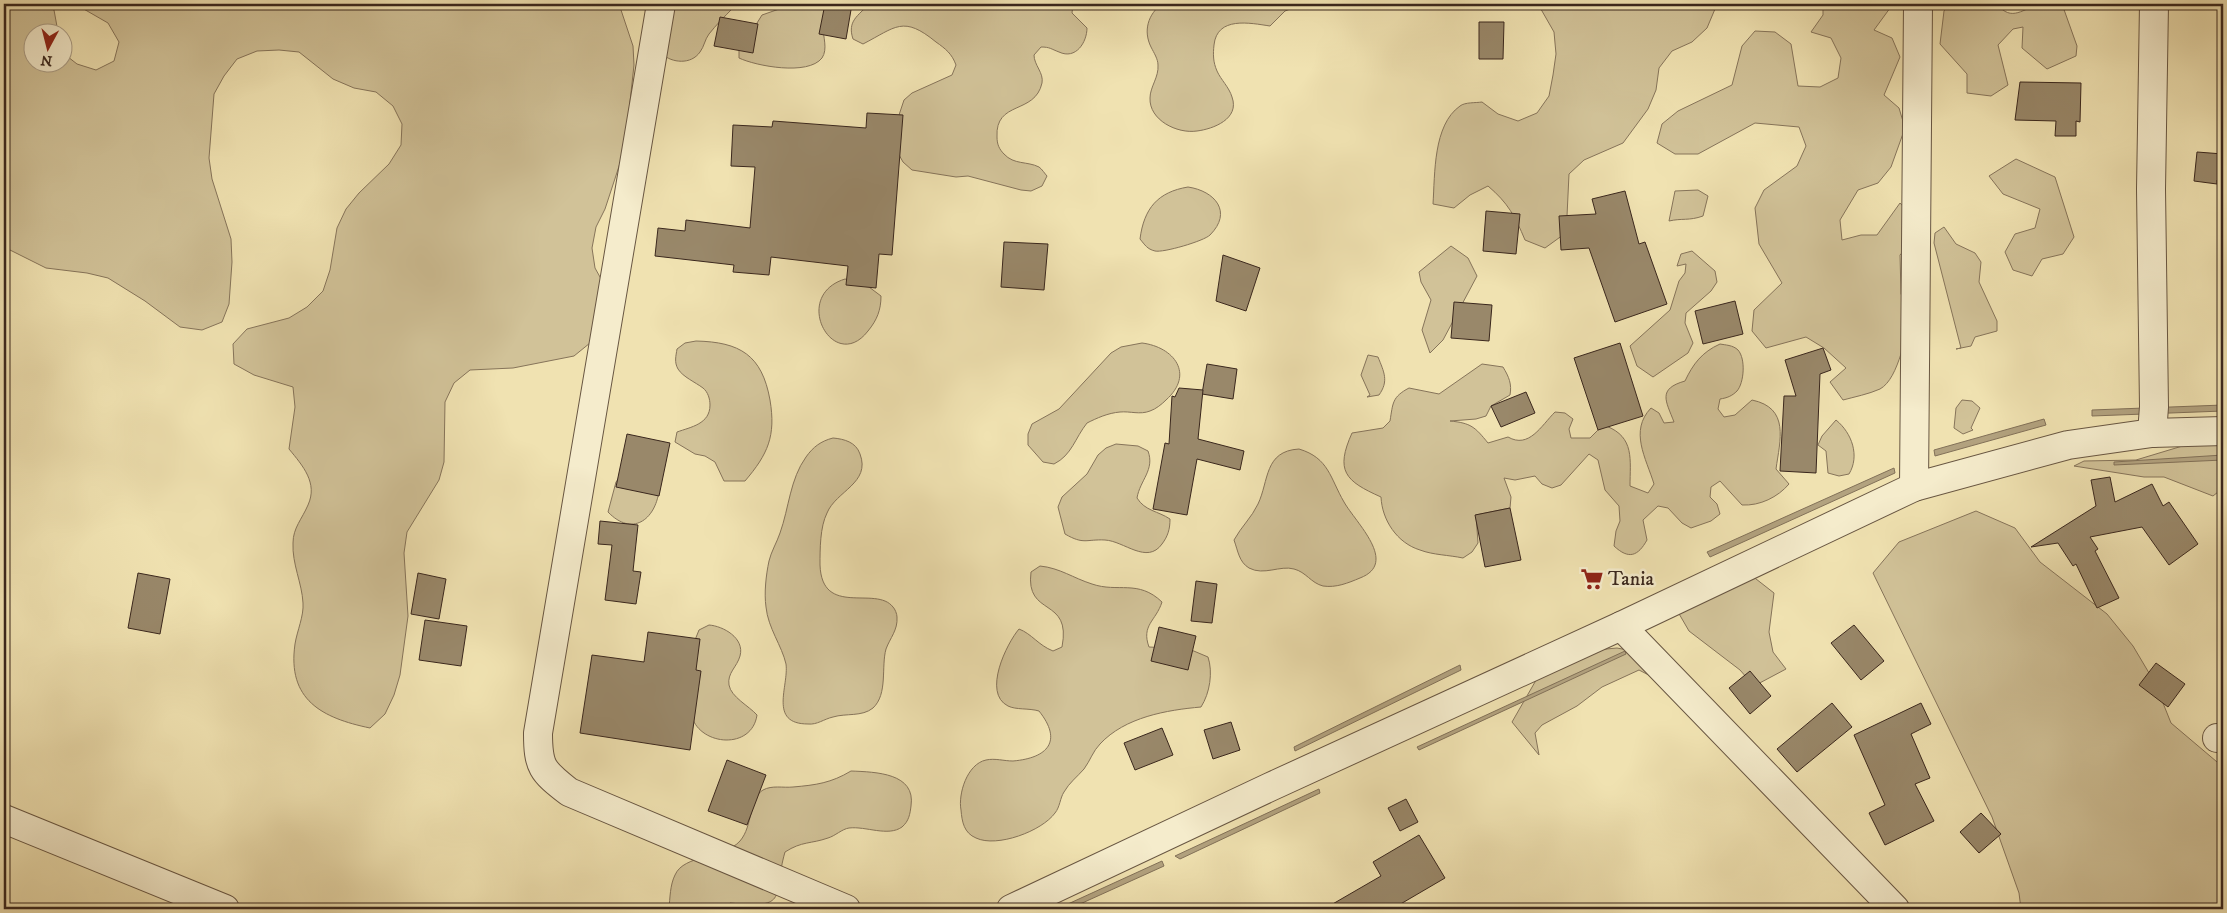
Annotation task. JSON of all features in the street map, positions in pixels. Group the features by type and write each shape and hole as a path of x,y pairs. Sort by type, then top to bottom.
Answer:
{"street":[{"path":"661,4 538,733 538,758 550,777 569,792 846,909"},
{"path":"1914,487 1918,4"},
{"path":"2152,433 2154,407 2150,189 2154,4"},
{"path":"1011,909 1279,783 1621,626 1914,487 2068,445 2152,433 2223,431"},
{"path":"1621,626 1895,909"},
{"path":"4,819 225,909"}],"shaded area":[{"path":"4,4 42,4 54,10 56,22 22,22 22,72 72,72 72,60 77,64 96,70 114,61 119,42 108,23 75,4 619,4 633,46 634,65 625,148 605,209 596,227 592,248 595,268 605,286 590,343 574,356 513,368 470,370 454,383 445,402 444,462 439,480 407,532 404,553 408,616 400,675 394,695 385,714 370,728 337,719 323,712 303,693 297,679 294,663 295,644 303,603 294,558 293,538 311,497 311,489 308,475 289,449 295,407 293,387 254,375 234,364 233,344 247,329 289,318 307,307 323,291 330,270 337,228 346,209 359,193 389,164 401,145 402,124 393,106 376,92 354,88 333,79 299,52 279,50 257,51 237,59 224,76 214,94 209,158 212,179 231,239 232,262 229,304 222,322 202,330 180,327 145,301 108,278 87,273 46,268 4,247"},
{"path":"665,4 734,4 733,8 706,38 696,56 687,61 676,61 662,54"},
{"path":"786,4 823,4 825,47 822,58 806,67 782,68 757,64 739,58 739,46 754,33 762,15 782,8"},
{"path":"869,4 1073,4 1072,13 1087,28 1083,44 1071,54 1041,47 1034,55 1042,79 1038,93 1032,100 1002,117 998,125 997,140 1001,150 1012,160 1040,168 1047,176 1042,186 1031,191 1021,190 968,176 956,177 912,170 903,162 898,153 897,121 904,100 912,93 952,75 956,65 951,55 943,47 925,34 907,26 892,29 863,44 853,39 851,28 853,23"},
{"path":"1162,4 1303,4 1285,11 1270,26 1244,23 1228,25 1221,29 1216,36 1213,55 1217,71 1232,97 1232,111 1224,122 1203,130 1189,131 1173,128 1166,124 1154,113 1151,106 1150,94 1158,65 1147,35 1147,29 1153,13"},
{"path":"1538,4 1714,4 1715,9 1707,28 1692,42 1672,51 1659,68 1656,90 1648,109 1623,143 1584,160 1569,174 1567,216 1563,235 1545,248 1525,240 1510,210 1488,186 1470,195 1454,208 1433,204 1437,151 1440,137 1451,114 1462,105 1482,102 1498,114 1518,121 1537,113 1549,96 1556,54 1554,32"},
{"path":"1823,4 1893,4 1874,30 1892,38 1900,57 1884,95 1899,108 1905,128 1891,167 1878,183 1858,190 1840,220 1842,240 1861,235 1877,235 1900,203 1914,218 1914,239 1900,255 1901,294 1911,311 1897,365 1887,384 1880,389 1843,400 1830,382 1846,368 1824,348 1806,337 1766,348 1752,331 1754,310 1782,283 1759,244 1755,208 1764,190 1797,166 1806,146 1799,127 1755,123 1698,154 1675,154 1657,143 1662,124 1678,111 1732,85 1742,46 1755,31 1775,32 1791,44 1798,86 1820,87 1838,78 1841,58 1831,38 1811,32 1823,15"},
{"path":"1949,4 1997,4 2008,13 2018,13 2041,4 2062,4 2077,46 2076,56 2047,69 2022,48 2023,27 2013,29 1998,45 2008,85 1991,96 1967,93 1967,74 1940,44 1944,11"},
{"path":"2016,159 2055,177 2074,237 2063,254 2042,259 2032,276 2013,270 2005,252 2015,234 2035,228 2040,209 2003,194 1989,176"},
{"path":"1188,187 1206,193 1218,204 1220,218 1217,226 1210,235 1183,246 1159,251 1148,248 1140,239 1149,210 1161,197 1177,189"},
{"path":"1698,190 1708,196 1703,216 1669,221 1675,191"},
{"path":"1944,227 1956,244 1975,253 1981,262 1979,282 1997,321 1997,331 1975,337 1971,346 1961,348 1934,243 1935,233"},
{"path":"1451,246 1468,258 1477,276 1443,340 1430,353 1422,330 1431,300 1421,282 1419,272"},
{"path":"1692,251 1715,271 1717,282 1711,291 1686,313 1685,323 1693,343 1688,353 1653,377 1637,366 1630,346 1670,310 1679,281 1685,273 1686,264 1677,266 1681,254"},
{"path":"845,279 865,284 881,296 881,301 878,315 868,331 855,342 842,344 831,338 823,328 819,315 821,300 829,288"},
{"path":"696,341 725,344 737,348 755,362 766,385 772,413 771,434 765,453 745,481 724,481 715,462 705,456 695,454 675,442 677,432 699,424 707,417 709,411 710,400 706,392 683,374 676,364 677,349 685,343"},
{"path":"1142,343 1163,350 1177,363 1180,372 1175,390 1163,403 1150,411 1142,413 1116,413 1087,423 1065,456 1054,464 1043,462 1028,445 1028,434 1032,424 1059,409 1111,353 1121,347"},
{"path":"1720,344 1731,346 1738,350 1741,354 1743,371 1737,391 1720,399 1718,409 1724,417 1735,415 1752,400 1764,404 1772,410 1780,427 1776,469 1789,484 1780,493 1768,500 1742,505 1720,481 1711,487 1710,497 1717,504 1720,514 1711,521 1691,528 1682,523 1668,508 1658,506 1643,520 1647,540 1637,553 1624,553 1614,546 1616,531 1620,521 1619,506 1605,490 1598,460 1589,454 1561,485 1552,488 1542,484 1535,476 1515,480 1504,478 1511,497 1510,508 1476,515 1478,543 1472,552 1463,558 1425,552 1404,542 1392,530 1384,514 1381,497 1359,486 1352,480 1344,466 1344,457 1352,433 1383,428 1390,421 1394,401 1399,394 1409,388 1439,394 1482,364 1503,367 1510,381 1510,395 1491,406 1486,416 1476,419 1450,421 1472,427 1488,443 1508,437 1515,440 1528,438 1540,429 1555,412 1565,413 1573,419 1569,429 1571,438 1590,438 1598,430 1606,426 1622,436 1629,450 1630,486 1648,493 1654,484 1641,445 1640,435 1644,417 1651,408 1659,413 1664,423 1674,422 1667,402 1667,392 1676,384 1685,381 1699,359"},
{"path":"1368,355 1378,357 1384,372 1385,381 1379,395 1367,397 1370,395 1361,375"},
{"path":"1962,400 1972,401 1980,408 1971,428 1973,430 1963,434 1954,428 1956,408"},
{"path":"2223,405 2223,411 2092,416 2092,410"},
{"path":"2044,419 2046,425 1935,456 1934,450"},
{"path":"1836,420 1842,425 1850,438 1854,452 1854,460 1849,474 1839,476 1828,473 1826,451 1818,445 1822,436"},
{"path":"833,438 845,440 853,444 860,454 862,464 857,480 831,505 825,519 820,552 823,581 830,591 839,596 885,601 893,607 897,614 897,622 886,649 881,695 873,708 864,713 838,716 814,724 808,724 796,722 788,718 784,711 786,664 767,615 765,602 767,572 796,475 811,450"},
{"path":"2223,440 2223,488 2213,496 2164,477 2144,477 2074,466 2084,461 2136,460 2199,441"},
{"path":"1116,444 1138,446 1148,451 1150,464 1137,498 1144,506 1170,519 1170,526 1164,541 1156,550 1142,552 1112,541 1081,540 1065,534 1058,507 1062,497 1087,474 1098,455 1106,448"},
{"path":"1299,449 1309,453 1323,463 1344,502 1371,542 1376,563 1371,571 1360,578 1337,586 1323,586 1294,569 1283,568 1260,571 1249,568 1241,559 1234,540 1258,504 1274,461 1279,455"},
{"path":"2223,455 2223,460 2114,465 2114,462"},
{"path":"1894,468 1895,473 1710,557 1707,552"},
{"path":"622,474 659,491 653,510 641,522 634,524 626,523 608,512 616,482"},
{"path":"1976,511 2015,528 2040,562 2107,614 2133,646 2155,683 2171,723 2223,767 2223,909 2021,909 2019,893 1992,817 1873,573 1899,542"},
{"path":"1040,566 1060,571 1092,584 1136,589 1153,595 1162,602 1148,628 1147,640 1149,647 1189,649 1208,657 1210,676 1208,689 1201,707 1147,716 1122,727 1110,735 1098,747 1084,769 1066,789 1058,808 1049,820 1019,836 985,841 972,836 966,830 963,823 960,803 965,781 969,773 979,763 986,760 1013,761 1035,756 1043,752 1051,739 1050,731 1039,711 1008,706 1001,700 997,690 999,668 1003,656 1019,629 1053,651 1062,647 1063,631 1061,620 1035,596 1031,586 1031,572"},
{"path":"1742,568 1774,593 1769,632 1773,652 1786,669 1754,686 1740,670 1689,631 1678,612"},
{"path":"709,625 732,634 739,644 741,650 739,660 729,677 730,689 757,715 753,726 746,734 737,739 726,740 705,734 697,727 692,717 691,691 695,640 699,630"},
{"path":"1617,648 1648,654 1666,684 1639,670 1602,687 1577,706 1542,725 1535,733 1539,755 1512,722 1539,675 1596,650"},
{"path":"1625,651 1626,654 1419,750 1417,747"},
{"path":"1460,665 1461,670 1295,751 1294,747"},
{"path":"851,771 872,772 892,776 907,787 911,795 910,815 902,827 890,831 849,828 828,838 791,848 785,852 776,897 771,901 762,904 730,903 726,909 669,909 672,883 680,868 687,863 733,847 740,841 747,828 755,799 763,790 823,783"},
{"path":"1319,789 1320,793 1180,859 1175,856"},
{"path":"1162,861 1164,866 1069,909 1057,909"}],"building":[{"path":"825,4 852,4 846,39 819,34"},
{"path":"720,17 758,24 753,53 714,46"},
{"path":"1479,22 1504,22 1503,59 1479,59"},
{"path":"2020,82 2081,83 2080,122 2076,121 2076,136 2055,136 2056,121 2015,120"},
{"path":"867,113 903,115 892,255 879,254 876,288 846,285 848,266 771,257 769,275 733,272 734,265 655,256 658,228 685,231 686,220 750,228 755,167 731,166 733,125 772,127 773,121 866,128"},
{"path":"2197,152 2223,154 2223,181 2217,180 2217,184 2194,181"},
{"path":"1625,191 1639,244 1645,242 1667,304 1615,322 1589,248 1561,250 1559,216 1596,214 1592,199"},
{"path":"1486,211 1520,214 1516,254 1483,251"},
{"path":"1004,242 1048,244 1044,290 1001,287"},
{"path":"1223,255 1260,268 1246,311 1216,301"},
{"path":"1735,301 1743,334 1703,344 1695,311"},
{"path":"1454,302 1492,305 1489,341 1451,338"},
{"path":"1620,343 1643,416 1598,430 1574,358"},
{"path":"1823,348 1831,370 1820,374 1816,473 1780,471 1784,396 1796,396 1785,360"},
{"path":"1207,364 1237,369 1233,399 1202,394"},
{"path":"1179,388 1203,390 1198,439 1244,451 1240,470 1197,459 1187,515 1153,509 1165,443 1169,444 1172,396 1175,397"},
{"path":"1526,392 1535,413 1501,427 1491,406"},
{"path":"627,434 670,443 659,496 616,487"},
{"path":"2110,477 2115,502 2152,484 2163,506 2169,502 2198,544 2169,565 2142,527 2090,537 2098,549 2095,551 2119,598 2097,608 2076,564 2073,566 2058,543 2031,547 2096,506 2091,480"},
{"path":"1510,508 1521,560 1485,567 1475,515"},
{"path":"600,521 638,525 633,571 641,572 636,604 605,600 612,545 598,544"},
{"path":"138,573 170,579 160,634 128,628"},
{"path":"418,573 446,579 439,619 411,614"},
{"path":"1196,581 1217,584 1212,623 1191,621"},
{"path":"425,620 467,626 461,666 419,660"},
{"path":"1854,625 1884,661 1861,680 1831,643"},
{"path":"1159,627 1196,636 1188,670 1151,661"},
{"path":"648,632 700,639 696,670 701,671 690,750 580,733 592,655 644,662"},
{"path":"2156,663 2185,684 2168,707 2139,685"},
{"path":"1750,671 1771,696 1750,714 1729,688"},
{"path":"1832,703 1852,727 1797,772 1777,749"},
{"path":"1921,703 1931,724 1911,734 1930,778 1915,784 1934,821 1885,845 1869,813 1885,805 1854,735"},
{"path":"1231,722 1240,750 1213,759 1204,730"},
{"path":"1162,728 1173,755 1135,770 1124,743"},
{"path":"727,760 766,775 747,825 708,811"},
{"path":"1406,799 1418,822 1400,831 1388,808"},
{"path":"1981,813 2001,834 1979,853 1960,832"},
{"path":"1419,835 1445,878 1392,909 1324,909 1381,876 1373,862"}],"place":[{"name":"Tania","path":"1592,579"}]}
